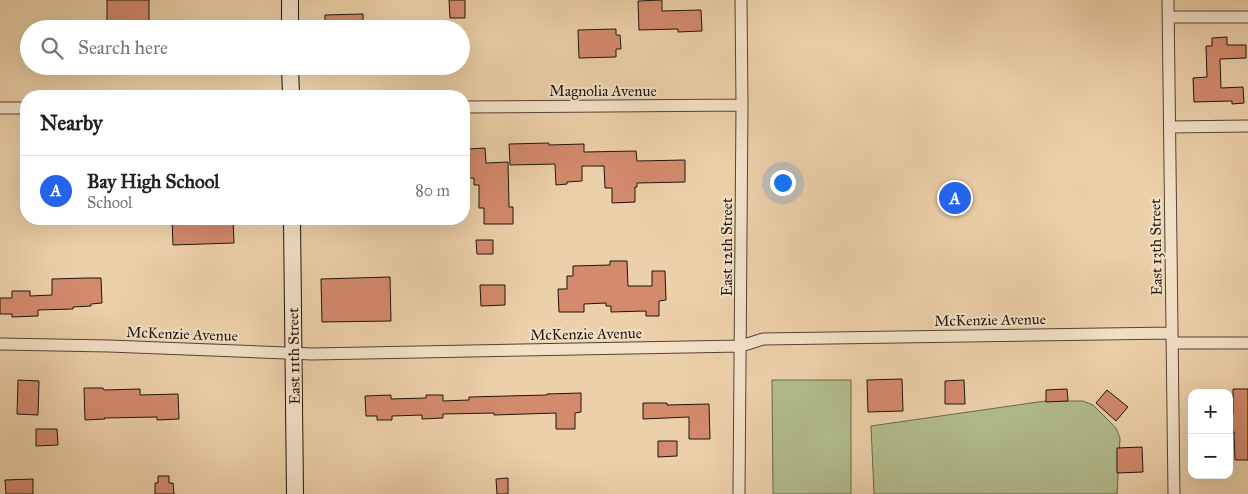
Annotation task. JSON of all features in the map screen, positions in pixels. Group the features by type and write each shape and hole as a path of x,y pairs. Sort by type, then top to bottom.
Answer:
{"main road":[{"path":"290,0 290,20"},
{"path":"290,75 290,90"},
{"name":"East 11th Street","path":"292,225 295,494"}],"street":[{"name":"East 12th Street","path":"739,494 741,0"},
{"name":"East 13th Street","path":"1168,0 1174,494"},
{"path":"1169,17 1248,17"},
{"name":"Magnolia Avenue","path":"470,107 742,104"},
{"path":"0,108 20,108"},
{"path":"1170,128 1248,126"},
{"name":"McKenzie Avenue","path":"0,344 318,354 741,346 763,339 1172,338 1248,343"}],"green space":[{"path":"772,380 851,380 851,494 773,494"},
{"path":"1045,401 1083,401 1093,405 1116,428 1120,438 1117,494 874,494 871,426"}],"building":[{"path":"107,0 149,0 149,20 107,20"},
{"path":"449,0 465,0 465,18 450,18"},
{"path":"662,0 662,11 701,10 702,31 678,32 678,29 639,30 638,1"},
{"path":"363,14 363,20 325,20 325,15"},
{"path":"616,29 616,35 620,35 621,49 616,49 616,57 579,58 578,30"},
{"path":"1227,37 1227,45 1246,45 1246,58 1220,59 1221,88 1243,87 1244,103 1232,104 1232,101 1194,102 1193,78 1207,77 1206,46 1212,46 1212,38"},
{"path":"549,143 549,145 584,144 584,152 636,151 637,161 685,160 685,182 637,183 637,187 635,187 635,202 612,203 612,188 605,188 604,166 582,166 582,181 556,185 555,164 510,165 509,144"},
{"path":"485,148 486,163 508,162 509,207 513,207 513,224 484,224 484,208 479,208 479,185 474,185 474,178 470,178 470,149"},
{"path":"172,225 233,225 234,243 173,245"},
{"path":"476,240 493,240 493,254 477,254"},
{"path":"610,261 627,261 628,286 652,286 652,271 665,271 666,300 659,301 659,316 646,316 646,311 611,312 611,306 606,306 606,303 584,304 584,312 559,312 558,289 567,289 567,276 573,276 573,266 610,265"},
{"path":"390,277 391,321 322,322 321,279"},
{"path":"101,278 102,303 73,307 73,309 38,310 38,316 12,317 12,314 0,314 0,298 12,298 12,291 30,291 30,296 52,295 52,279"},
{"path":"480,285 505,285 505,305 481,306"},
{"path":"902,379 903,411 868,412 867,380"},
{"path":"18,380 39,381 38,415 17,414"},
{"path":"964,380 965,404 945,404 945,381"},
{"path":"84,388 103,388 104,390 140,389 140,395 178,394 179,419 157,420 157,417 85,420"},
{"path":"1067,389 1068,401 1046,402 1046,390"},
{"path":"1233,389 1248,389 1248,460 1235,460"},
{"path":"1107,390 1128,407 1116,421 1096,403"},
{"path":"581,393 581,412 575,413 575,429 556,429 556,413 443,414 443,418 422,419 422,415 392,416 392,420 377,420 377,416 366,416 365,396 391,395 391,399 426,398 426,395 443,395 443,401 469,400 469,397"},
{"path":"643,403 667,403 667,405 709,404 710,439 689,439 689,417 643,419"},
{"path":"36,429 57,429 58,445 36,446"},
{"path":"658,441 677,441 677,456 658,457"},
{"path":"1142,447 1143,472 1117,473 1117,448"},
{"path":"158,476 169,476 169,483 173,483 174,494 155,494 155,483 158,483"},
{"path":"508,478 508,494 497,494 496,479"},
{"path":"33,479 33,494 6,494 5,480"}],"place":[{"name":"Bay High School","path":"955,198"}]}
